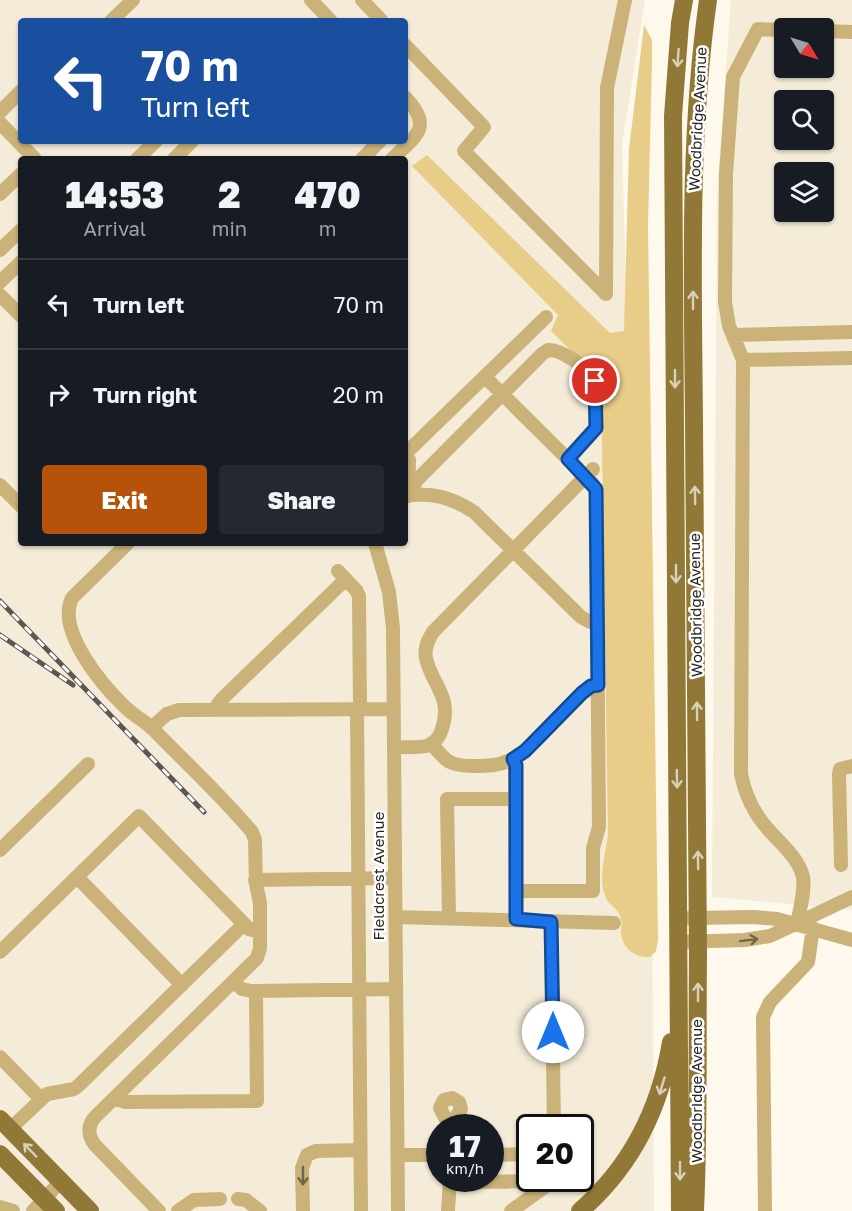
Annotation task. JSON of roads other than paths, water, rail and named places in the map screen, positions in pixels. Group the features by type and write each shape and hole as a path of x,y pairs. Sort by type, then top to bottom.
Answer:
{"main road":[{"name":"Woodbridge Avenue","path":"680,1211 673,116 680,23 684,0"},
{"name":"Woodbridge Avenue","path":"694,1211 698,1114 698,918 693,170 699,61 708,0"},
{"path":"580,1211 622,1167 634,1149 655,1107 670,1052 679,966"},
{"path":"698,1114 702,1211"},
{"path":"5,1124 90,1211"},
{"path":"0,1154 44,1207"}],"street":[{"path":"114,18 133,0"},
{"path":"311,0 328,18"},
{"path":"362,0 379,18"},
{"path":"408,48 484,127 464,151 606,294 607,88 625,0"},
{"path":"774,30 758,29 733,77 726,174 725,303 729,326 743,360 741,774 754,810 801,870 803,890 797,923"},
{"path":"834,31 852,32"},
{"path":"0,111 18,94"},
{"path":"408,100 418,111 420,127 408,143"},
{"path":"0,123 18,142"},
{"path":"20,144 32,156"},
{"path":"140,156 153,144"},
{"path":"177,156 189,144"},
{"path":"365,156 377,144"},
{"path":"395,156 407,144"},
{"path":"0,194 18,177"},
{"path":"0,250 18,233"},
{"path":"0,282 18,265"},
{"path":"0,295 18,313"},
{"path":"408,451 546,317"},
{"path":"733,335 852,332"},
{"path":"408,493 417,480 548,350 560,352 591,374 596,384 596,428 568,459"},
{"path":"743,360 852,358"},
{"path":"485,377 568,459 589,473 596,492 599,832 593,848 593,891 516,891"},
{"path":"394,747 432,744 441,733 445,713 441,693 426,657 429,639 436,628 589,473"},
{"path":"0,485 18,503"},
{"path":"408,496 433,494 457,502 479,516 581,617 597,623"},
{"path":"125,546 74,595 68,610 75,641 88,664 123,706 151,728 252,832 255,840 255,880 260,903 260,952 257,958 93,1120 89,1128 90,1139 159,1211"},
{"name":"Fieldcrest Avenue","path":"376,546 392,613 398,1211"},
{"path":"218,710 222,699 342,575 356,590 360,600 358,878 360,1211"},
{"path":"432,744 447,762 458,766 494,765 513,759 525,751 582,693 591,686 598,685"},
{"path":"151,728 175,711 394,709"},
{"path":"513,759 516,765 516,919"},
{"path":"0,850 88,764"},
{"path":"841,865 839,774 840,769 852,766"},
{"path":"448,918 447,800 516,799"},
{"path":"0,952 139,816 244,924 252,931 260,932"},
{"path":"77,877 182,985"},
{"path":"255,880 395,878"},
{"path":"679,942 739,941 761,938 782,931 852,897"},
{"path":"396,917 614,923"},
{"path":"679,918 766,918 797,923 852,940"},
{"path":"551,922 555,1114"},
{"path":"5,1124 47,1094 74,1089 78,1086 244,924"},
{"path":"765,1211 763,1017 770,1002 808,962 813,928"},
{"path":"234,982 245,990 256,991 396,989"},
{"path":"115,1098 124,1102 257,1101 256,991"},
{"path":"0,1057 41,1099"},
{"path":"303,1211 302,1168 307,1155 321,1150 360,1150"},
{"path":"399,1155 426,1155"},
{"path":"44,1207 61,1181"},
{"path":"448,1211 449,1192"},
{"path":"512,1211 538,1192"},
{"path":"178,1211 194,1200 220,1199"},
{"path":"238,1199 246,1200 260,1211"},
{"path":"0,1207 13,1211"}],"railway":[{"path":"0,601 204,812"},
{"path":"0,635 73,685"}]}
